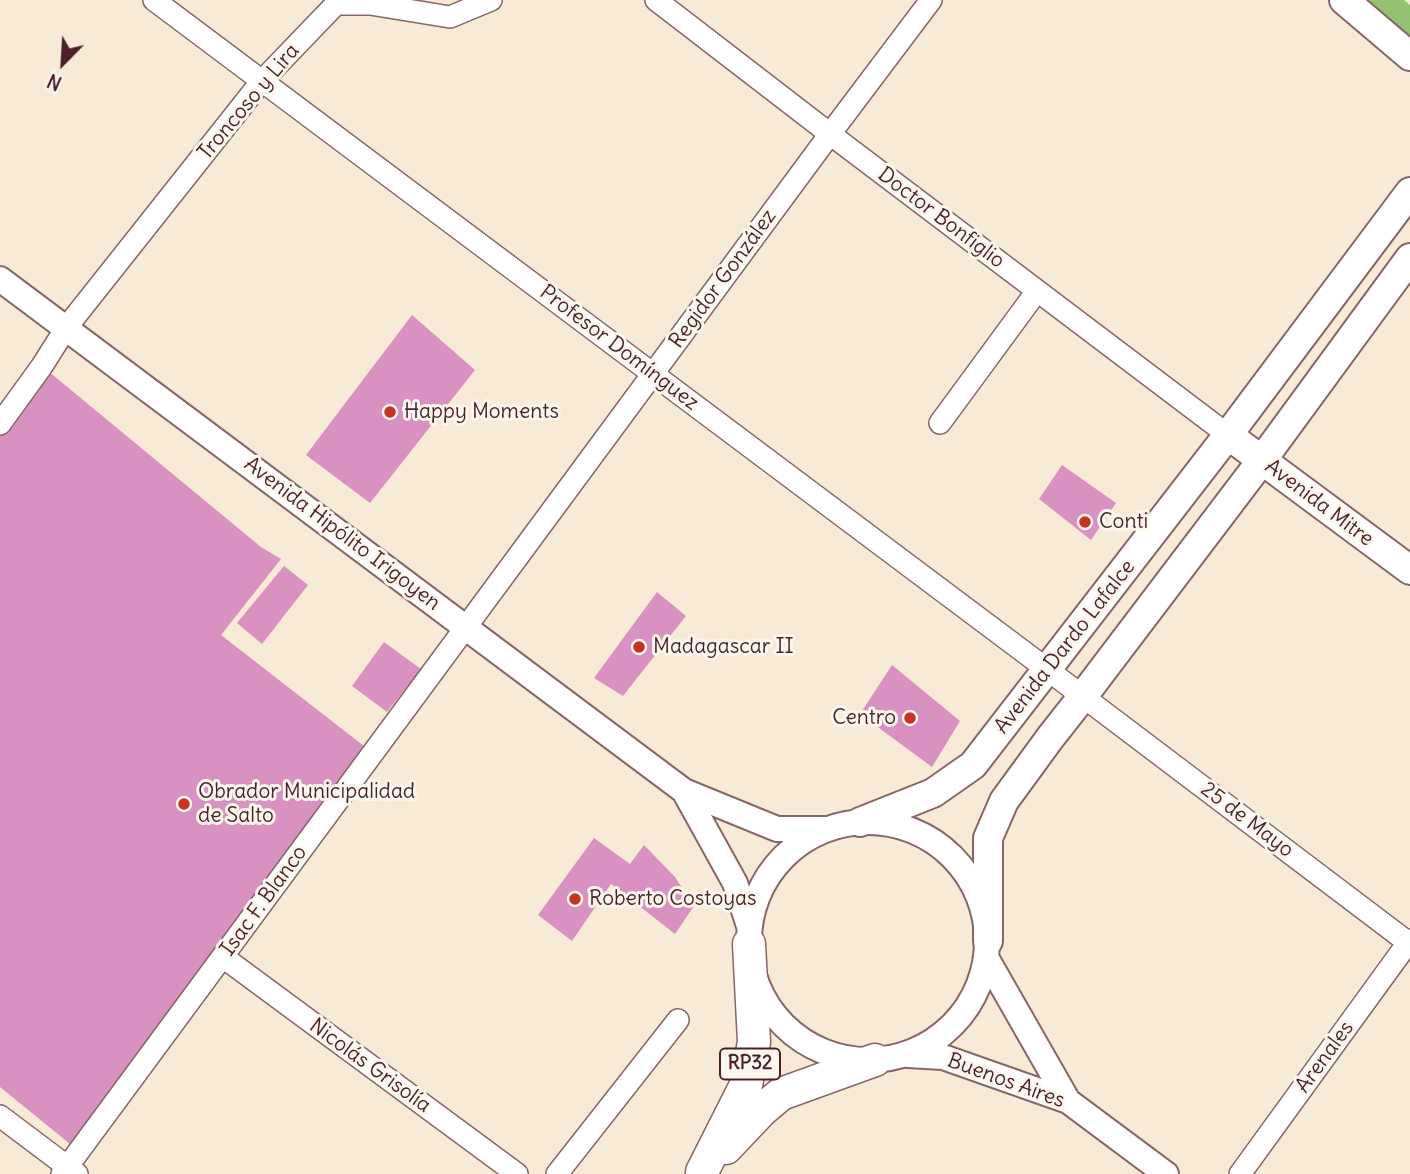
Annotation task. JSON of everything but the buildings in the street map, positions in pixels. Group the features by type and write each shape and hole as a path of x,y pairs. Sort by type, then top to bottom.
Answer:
{"main road":[{"path":"1344,0 1410,57"},
{"name":"Avenida Dardo Lafalce","path":"860,822 933,793 973,765 1228,435 1410,192"},
{"name":"Avenida Dardo Lafalce","path":"988,951 988,838 1004,801 1262,460 1410,258"},
{"name":"Avenida Mitre","path":"1228,435 1410,570"},
{"name":"RP32","path":"701,1173 747,1085 754,1042 749,935"},
{"name":"RP32","path":"701,1173 781,1094 875,1060"}],"street":[{"name":"Profesor Domínguez","path":"154,0 1083,696"},
{"name":"Troncoso y Lira","path":"0,424 66,328 261,82 336,4 370,4 450,17 491,0"},
{"name":"Doctor Bonfiglio","path":"656,0 1228,435"},
{"name":"Regidor González","path":"466,627 931,0"},
{"name":"Avenida Hipólito Irigoyen","path":"0,279 684,791 776,829 826,829"},
{"path":"940,423 1037,291"},
{"name":"Isac F. Blanco","path":"69,1172 223,957 466,627"},
{"name":"25 de Mayo","path":"1083,696 1409,942"},
{"name":"Avenida Hipólito Irigoyen","path":"684,791 735,883 749,935"},
{"name":"RP32","path":"860,822 900,826 934,842 962,868 981,902 988,951 966,1009 942,1034 908,1055 875,1060 835,1055 801,1040 774,1014 755,981 749,935 758,895 774,866 798,844 826,829 860,822"},
{"name":"Arenales","path":"1240,1174 1409,942"},
{"path":"988,951 1068,1101"},
{"name":"Nicolás Grisolía","path":"223,957 517,1174"},
{"path":"557,1174 678,1020"},
{"name":"Buenos Aires","path":"908,1055 943,1057 1068,1101 1166,1174"},
{"path":"0,1116 69,1172"}],"green space":[{"path":"1367,0 1404,0 1410,5 1410,38"}],"place":[{"name":"Happy Moments","path":"390,412"},
{"name":"Conti","path":"1085,522"},
{"name":"Madagascar II","path":"639,647"},
{"name":"Centro","path":"910,718"},
{"name":"Obrador Municipalidad de Salto","path":"184,804"},
{"name":"Roberto Costoyas","path":"575,899"}]}
